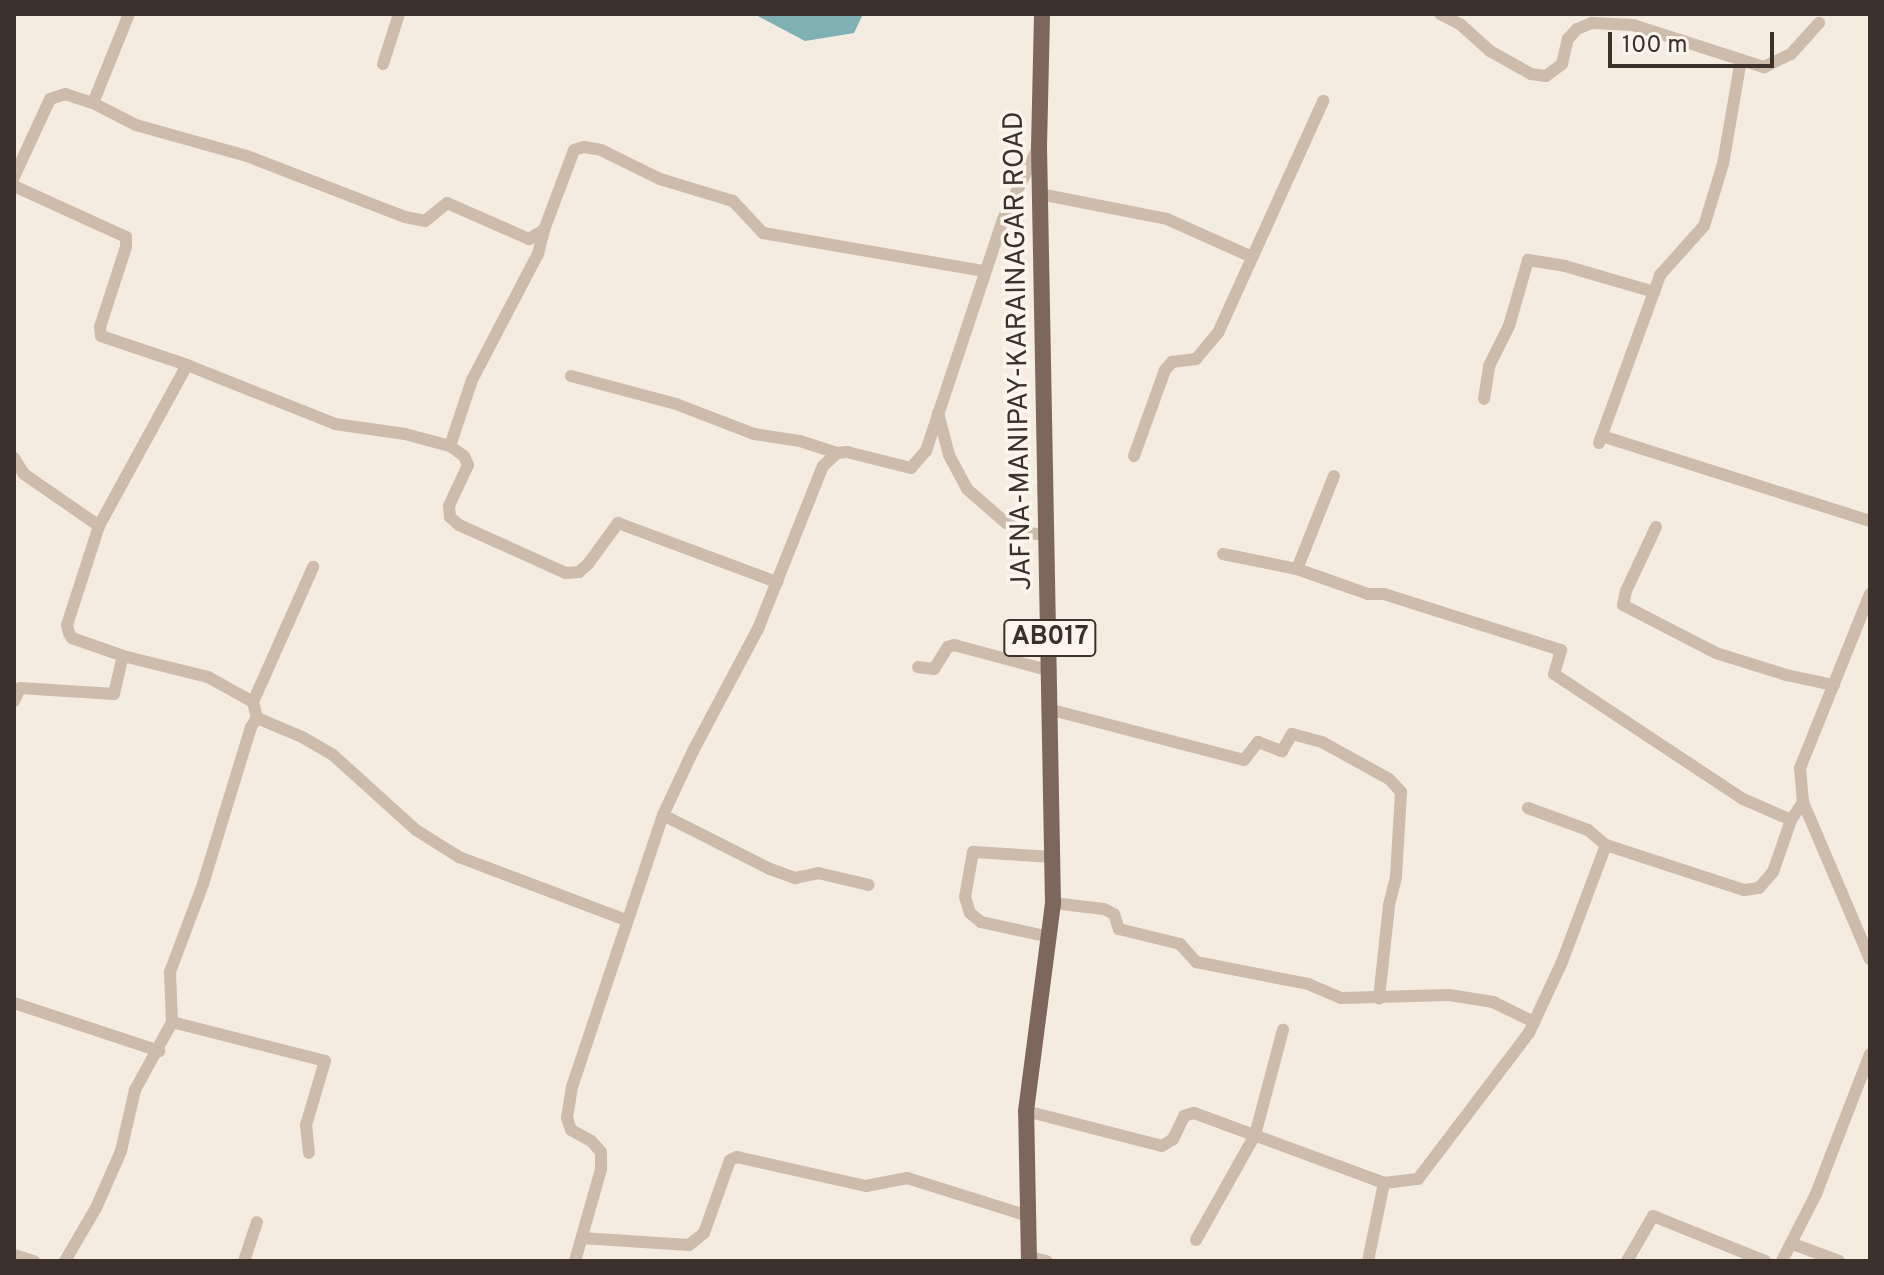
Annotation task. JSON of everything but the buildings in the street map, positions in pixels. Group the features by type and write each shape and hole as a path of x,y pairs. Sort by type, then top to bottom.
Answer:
{"main road":[{"name":"JAFNA-MANIPAY-KARAINAGAR ROAD","path":"1029,1259 1026,1111 1053,903 1052,710 1039,147 1042,14"}],"street":[{"path":"93,103 129,14"},
{"path":"383,64 399,14"},
{"path":"1440,14 1460,24 1490,51 1531,74 1546,76 1562,64 1568,39 1577,29 1592,23 1633,25 1764,67 1791,54 1819,23"},
{"path":"1741,60 1723,164 1704,226 1660,275 1600,440 1870,521"},
{"path":"14,177 50,99 65,94 93,103 136,125 247,156 405,217 425,221 447,203 529,239 544,230"},
{"path":"1134,456 1165,370 1172,362 1196,359 1218,333 1323,101"},
{"path":"450,446 472,380 538,254 574,150 584,147 601,150 660,179 733,201 763,233 983,271"},
{"path":"571,376 676,404 754,434 800,441 837,453 847,452 911,468 926,451 983,271 1003,219 1039,147"},
{"path":"14,186 126,237 126,247 100,327 101,336 187,365 335,424 405,434 450,446 464,456 468,465 449,506 450,517 459,525 566,573 579,572 588,564 618,523 777,582"},
{"path":"1040,194 1167,219 1252,257"},
{"path":"1484,399 1489,366 1509,326 1528,260 1565,266 1654,292"},
{"path":"187,365 99,526 67,625 72,638 123,656 208,677 253,702"},
{"path":"937,410 949,455 967,489 1006,523 1027,533 1048,535"},
{"path":"575,1261 601,1169 601,1152 591,1141 571,1130 567,1118 572,1087 626,920 663,815 758,629 823,466 837,453"},
{"path":"14,458 24,474 99,526"},
{"path":"1297,569 1334,476"},
{"path":"1656,527 1623,605 1716,653 1786,675 1834,685"},
{"path":"1223,554 1297,569 1561,650 1554,674 1743,799 1791,820"},
{"path":"65,1261 96,1208 115,1165 135,1090 159,1051 172,1022 170,972 203,884 251,727 257,718 253,702 313,567"},
{"path":"1870,594 1800,768 1803,802 1870,959"},
{"path":"918,667 934,669 948,647 954,645 1051,671"},
{"path":"14,701 20,688 114,694 123,656"},
{"path":"1052,710 1244,760 1258,742 1282,751 1292,734 1322,742 1389,779 1401,792 1396,877 1389,906 1379,998"},
{"path":"257,718 302,737 333,755 416,830 459,857 626,920"},
{"path":"1528,808 1588,830 1606,845 1744,890 1759,888 1773,872 1791,820 1803,802"},
{"path":"663,815 770,869 795,878 818,873 869,885"},
{"path":"1026,1111 1162,1146 1173,1139 1184,1116 1194,1113 1384,1183 1418,1179 1534,1022 1562,962 1606,845"},
{"path":"1050,937 981,922 970,913 965,897 973,852 1053,857"},
{"path":"1053,903 1104,909 1114,914 1119,929 1180,944 1196,962 1308,984 1341,998 1449,995 1493,1002 1534,1022"},
{"path":"14,1003 159,1051"},
{"path":"172,1022 325,1061 306,1125 309,1153"},
{"path":"1196,1240 1255,1135 1283,1030"},
{"path":"1782,1261 1793,1244 1870,1054"},
{"path":"582,1238 689,1245 704,1233 730,1160 737,1157 866,1186 907,1178 1028,1216"},
{"path":"1368,1261 1384,1183"},
{"path":"1627,1261 1653,1216 1765,1261"},
{"path":"244,1261 257,1222"},
{"path":"1793,1244 1839,1261"},
{"path":"14,1255 34,1261"},
{"path":"1029,1259 1047,1261"}],"water":[{"path":"754,14 863,14 854,33 805,41"}]}
